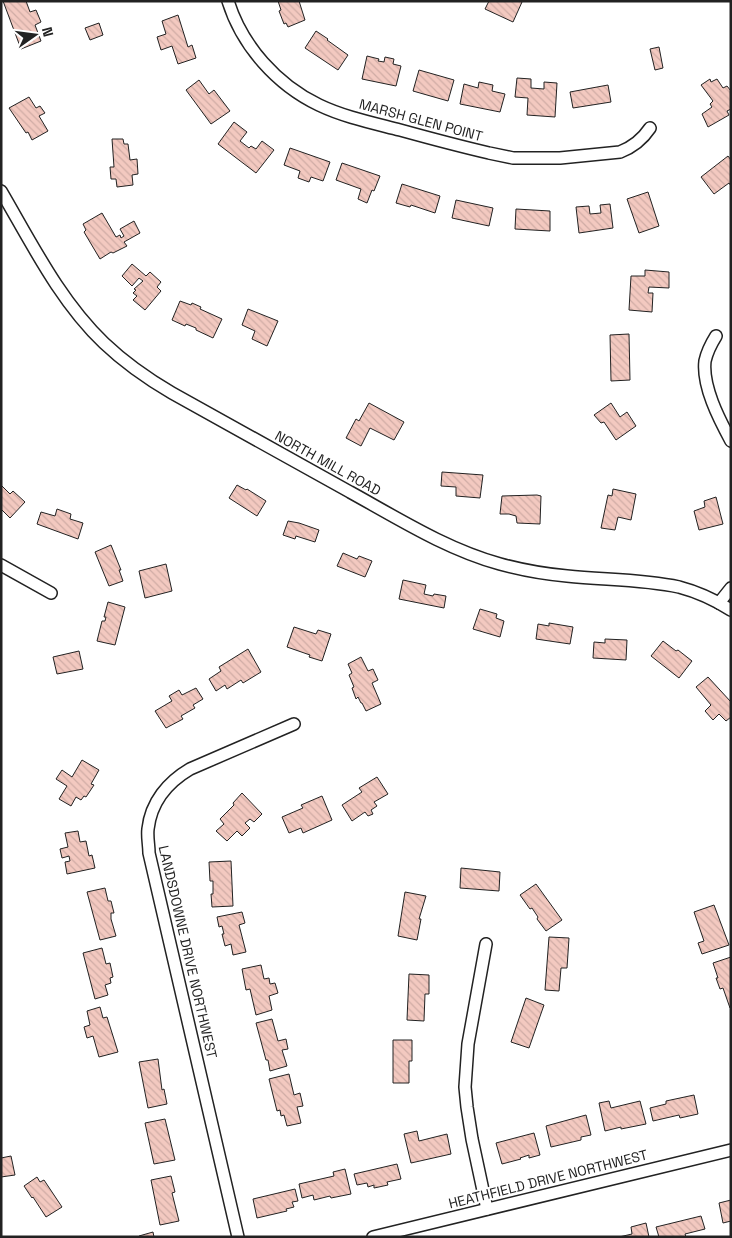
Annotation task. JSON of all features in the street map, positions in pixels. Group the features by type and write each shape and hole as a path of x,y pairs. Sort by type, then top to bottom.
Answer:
{"street":[{"name":"MARSH GLEN POINT","path":"228,1 242,33 256,54 275,75 294,91 319,105 345,116 489,154 513,158 560,158 620,152 629,149 637,143 650,128"},
{"name":"NORTH MILL ROAD","path":"1,192 71,305 104,343 144,376 172,393 417,530 462,551 500,564 540,573 679,587 699,594 731,610"},
{"path":"716,336 708,353 704,372 706,384 720,421 731,441"},
{"path":"1,565 51,593"},
{"path":"719,603 731,588"},
{"name":"LANDSDOWNE DRIVE NORTHWEST","path":"238,1237 149,853 148,830 151,814 158,800 179,775 294,724"},
{"path":"486,944 468,1044 465,1087 472,1139 488,1209"},
{"name":"HEATHFIELD DRIVE NORTHWEST","path":"372,1237 731,1150"}],"building":[{"path":"3,1 26,1 30,12 36,10 41,22 35,25 41,41 21,49"},
{"path":"278,1 299,1 305,20 288,27 286,23 284,24 279,11 281,10"},
{"path":"489,1 522,2 513,22 485,9"},
{"path":"178,15 188,47 192,45 196,58 178,64 172,46 161,50 157,37 166,34 162,21"},
{"path":"99,23 103,35 90,40 85,28"},
{"path":"316,31 348,55 338,70 305,48"},
{"path":"659,47 663,68 655,70 650,49"},
{"path":"367,56 384,62 385,57 394,59 393,64 401,66 396,86 362,79"},
{"path":"419,70 454,80 448,101 413,91"},
{"path":"517,78 531,79 531,88 544,89 544,82 557,83 555,117 527,115 528,98 515,97"},
{"path":"710,79 711,82 717,79 723,88 727,86 731,91 731,109 727,111 729,115 708,127 702,114 712,107 710,104 713,101 701,85"},
{"path":"199,80 209,94 214,90 230,111 211,124 186,90"},
{"path":"479,82 493,85 492,91 505,94 500,112 460,104 464,84 478,88"},
{"path":"608,85 611,102 573,108 570,92"},
{"path":"29,97 36,108 40,106 45,113 39,116 48,131 32,140 9,108"},
{"path":"234,122 247,132 240,141 249,148 251,146 256,149 262,141 274,150 256,173 218,144"},
{"path":"112,139 123,139 124,144 128,144 130,160 137,159 138,174 132,175 133,185 117,187 116,179 111,179 110,167 114,167"},
{"path":"290,148 330,162 323,181 311,177 309,182 298,178 300,171 284,165"},
{"path":"728,156 731,160 731,186 729,183 714,194 701,177"},
{"path":"342,163 380,176 367,203 358,199 361,189 336,180"},
{"path":"402,184 440,196 435,213 411,205 410,207 396,203"},
{"path":"648,192 659,226 639,233 627,199"},
{"path":"456,200 493,208 489,226 452,218"},
{"path":"610,204 613,228 579,233 576,207 589,206 590,214 601,213 600,205"},
{"path":"516,209 550,211 550,231 515,229"},
{"path":"102,213 116,237 120,235 121,238 124,236 120,229 134,221 140,233 124,242 127,246 113,253 111,252 100,259 84,232 86,230 83,224"},
{"path":"132,264 146,276 150,272 161,282 157,287 161,291 145,310 133,300 137,296 133,293 136,290 134,289 143,281 139,278 132,286 122,276"},
{"path":"645,270 669,272 669,288 649,287 648,293 653,293 652,312 629,310 631,276 645,276"},
{"path":"180,301 191,305 192,303 201,307 200,309 222,319 213,338 196,330 196,328 186,324 185,326 172,320"},
{"path":"248,309 278,321 267,346 252,339 255,331 242,325"},
{"path":"629,334 630,380 611,381 610,335"},
{"path":"369,403 404,422 394,440 370,428 361,446 346,438 356,419 359,421"},
{"path":"611,403 620,417 627,412 636,426 616,440 604,422 601,423 594,415"},
{"path":"442,472 483,475 480,498 456,496 456,487 441,486"},
{"path":"1,485 10,494 13,491 25,502 10,518 1,509"},
{"path":"237,485 266,501 257,516 229,498"},
{"path":"613,489 636,494 631,520 618,517 615,530 601,528 608,495 612,496"},
{"path":"502,496 541,496 540,524 517,523 516,516 500,514"},
{"path":"716,497 723,524 699,530 694,511 705,507 704,501"},
{"path":"57,509 71,514 70,519 83,523 78,539 37,524 41,512 55,516"},
{"path":"288,521 319,530 315,542 296,536 295,539 283,535"},
{"path":"111,545 121,570 119,570 123,581 109,586 95,552"},
{"path":"343,553 357,559 359,556 372,561 365,577 337,566"},
{"path":"166,564 172,591 145,598 139,571"},
{"path":"403,580 426,585 424,594 446,596 444,608 399,599"},
{"path":"108,602 125,607 115,645 97,641 102,621 105,621 106,617 104,617"},
{"path":"480,609 497,614 496,618 504,621 500,637 473,629"},
{"path":"549,623 573,627 570,644 536,639 538,624 549,626"},
{"path":"294,627 316,634 318,630 331,634 322,661 287,647"},
{"path":"605,639 627,640 626,660 593,658 594,642 605,643"},
{"path":"663,641 692,661 679,678 651,656"},
{"path":"248,649 261,672 243,683 241,680 227,689 225,685 216,691 209,679 221,671 219,667"},
{"path":"79,651 83,669 57,674 53,657"},
{"path":"361,657 368,671 373,669 378,680 372,683 381,704 366,711 358,697 356,699 349,675 352,673 348,664"},
{"path":"708,677 731,702 731,717 726,721 719,714 713,720 705,711 711,705 696,687"},
{"path":"196,688 203,699 193,705 195,708 181,716 183,719 166,728 155,711 172,701 169,696 179,690 182,695"},
{"path":"82,760 99,770 91,784 94,785 86,797 84,796 81,800 76,797 71,806 59,799 67,786 56,779 62,770 72,777"},
{"path":"377,777 388,794 374,802 377,806 371,810 373,814 368,816 365,812 352,821 342,805 362,792 359,788"},
{"path":"242,793 262,814 254,822 250,819 245,823 250,828 242,836 237,831 227,841 216,831 224,824 220,819 234,805 233,803"},
{"path":"322,796 332,820 303,833 301,828 289,833 282,817 303,808 301,805"},
{"path":"78,831 80,842 86,841 89,856 92,855 95,868 67,874 65,862 70,861 69,856 62,858 60,849 68,847 65,833"},
{"path":"231,861 233,906 212,907 213,881 210,881 209,862"},
{"path":"461,868 500,872 499,891 460,888"},
{"path":"536,884 562,920 546,931 532,908 530,909 520,895"},
{"path":"105,888 108,901 111,901 114,913 111,913 111,919 116,936 100,940 87,892"},
{"path":"405,892 426,896 419,919 421,919 417,940 398,936"},
{"path":"714,905 729,945 702,954 698,943 704,941 694,912"},
{"path":"242,912 245,923 239,925 246,952 233,955 231,944 225,946 222,926 219,927 217,917"},
{"path":"549,937 569,938 567,968 561,968 559,991 545,990"},
{"path":"102,948 106,964 110,963 113,977 110,978 111,983 105,985 108,995 95,999 83,953"},
{"path":"731,957 730,1008 723,988 720,989 713,963"},
{"path":"261,965 264,979 269,978 270,984 275,983 278,993 269,996 272,1010 256,1015 250,989 246,990 242,969"},
{"path":"409,974 429,975 429,994 425,994 424,1021 407,1020"},
{"path":"526,998 544,1005 529,1048 511,1042"},
{"path":"100,1007 103,1018 107,1017 118,1052 99,1057 93,1036 87,1038 84,1027 90,1025 87,1011"},
{"path":"272,1019 278,1041 286,1039 288,1049 282,1050 287,1066 270,1071 256,1023"},
{"path":"393,1040 412,1040 412,1061 409,1061 409,1083 393,1083"},
{"path":"158,1059 162,1090 164,1089 167,1104 148,1108 139,1062"},
{"path":"289,1074 294,1095 300,1093 303,1106 297,1107 301,1123 287,1126 284,1115 281,1116 280,1110 277,1111 269,1079"},
{"path":"694,1095 698,1114 680,1118 679,1115 653,1121 650,1108 666,1104 666,1101"},
{"path":"609,1101 611,1108 640,1101 646,1124 605,1131 599,1103"},
{"path":"586,1115 591,1135 581,1137 581,1140 551,1147 546,1126"},
{"path":"165,1119 175,1160 154,1164 145,1123"},
{"path":"417,1131 419,1141 447,1134 451,1154 411,1163 404,1134"},
{"path":"534,1133 540,1155 529,1158 529,1155 502,1164 496,1143"},
{"path":"11,1156 15,1175 1,1177 1,1158"},
{"path":"397,1164 401,1179 387,1182 388,1185 374,1188 374,1185 368,1187 367,1183 357,1185 354,1174"},
{"path":"345,1169 351,1194 314,1200 313,1195 302,1198 299,1184 334,1176 333,1172"},
{"path":"171,1176 175,1192 172,1193 179,1221 160,1225 151,1180"},
{"path":"37,1177 40,1182 44,1180 62,1207 46,1217 24,1186"},
{"path":"295,1189 298,1201 292,1202 294,1207 286,1209 287,1211 257,1218 253,1199"},
{"path":"731,1200 731,1221 723,1223 719,1203"},
{"path":"701,1216 705,1229 685,1234 686,1237 659,1237 656,1227"},
{"path":"646,1223 649,1237 619,1237 632,1234 631,1227"},
{"path":"153,1232 154,1237 139,1237 139,1236"}]}
